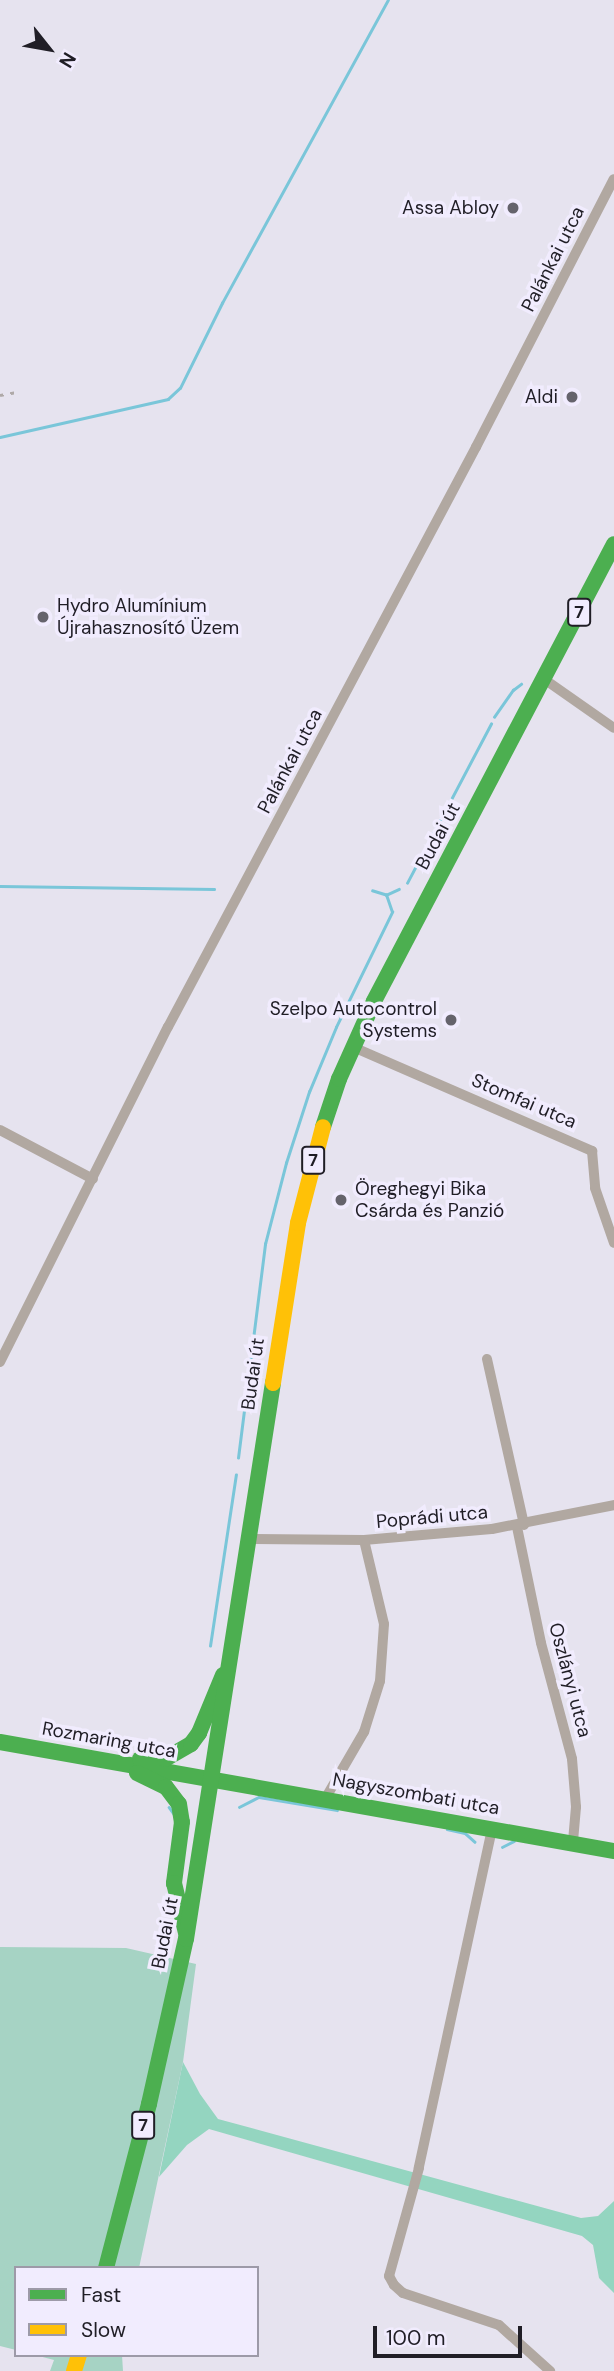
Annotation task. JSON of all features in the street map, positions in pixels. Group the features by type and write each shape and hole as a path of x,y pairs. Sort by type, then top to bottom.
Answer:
{"main road":[{"name":"Budai út","path":"107,2266 149,2104 187,1936 251,1539 298,1223 326,1117 353,1047 614,544"},
{"path":"109,1761 158,1760 187,1748 199,1733 232,1654"},
{"name":"Rozmaring utca","path":"0,1742 211,1779"},
{"path":"109,1761 159,1782 179,1804 182,1822 174,1884 187,1936"},
{"name":"Nagyszombati utca","path":"211,1779 614,1851"}],"street":[{"name":"Palánkai utca","path":"0,1362 168,1027 442,512 614,179"},
{"path":"544,679 614,728"},
{"name":"Stomfai utca","path":"353,1047 592,1151 595,1188 614,1243"},
{"path":"0,1130 93,1179"},
{"name":"Oszlányi utca","path":"487,1359 541,1643 572,1759 576,1807 573,1843"},
{"name":"Poprádi utca","path":"251,1539 363,1540 520,1526 614,1504"},
{"path":"325,1799 363,1732 380,1681 384,1623 363,1540"},
{"path":"492,1829 419,2168 390,2265 390,2276 394,2285 403,2293 499,2325 550,2371"}],"green space":[{"path":"0,1947 126,1948 196,1964 183,2062 139,2266 14,2266 14,2350 0,2346"},
{"path":"183,2062 200,2094 218,2119 581,2218 598,2216 614,2201 614,2293 599,2278 593,2245 582,2236 209,2129 187,2145 159,2177"},
{"path":"43,2357 122,2357 123,2371 50,2371 54,2360"}],"waterway":[{"path":"0,437 168,399 180,388 222,303 388,0"},
{"path":"494,717 513,690 521,684"},
{"path":"407,883 491,724"},
{"path":"0,886 214,889"},
{"path":"386,895 399,889"},
{"path":"238,1458 265,1244 286,1163 309,1092 336,1027 392,912 386,895 373,891"},
{"path":"210,1646 236,1475"},
{"path":"239,1807 259,1797 337,1810"},
{"path":"169,1807 174,1814"},
{"path":"447,1829 465,1833 475,1842"},
{"path":"502,1847 514,1841"}],"railway":[{"path":"0,395 17,392"}],"traffic: fast":[{"path":"323,1127 339,1079 374,1001 614,544"},
{"path":"107,2266 149,2104 186,1939 273,1383"},
{"path":"140,1759 165,1759 191,1744 199,1733 223,1675"},
{"path":"0,1742 614,1851"},
{"path":"137,1773 166,1787 179,1804 182,1822 174,1883 186,1933"}],"traffic: slow":[{"path":"273,1383 298,1223 323,1127"},
{"path":"74,2371 78,2357"}],"place":[{"name":"Assa Abloy","path":"513,208"},
{"name":"Aldi","path":"572,397"},
{"name":"Hydro Alumínium Újrahasznosító Üzem","path":"43,617"},
{"name":"Szelpo Autocontrol Systems","path":"451,1020"},
{"name":"Öreghegyi Bika Csárda és Panzió","path":"341,1200"}]}
